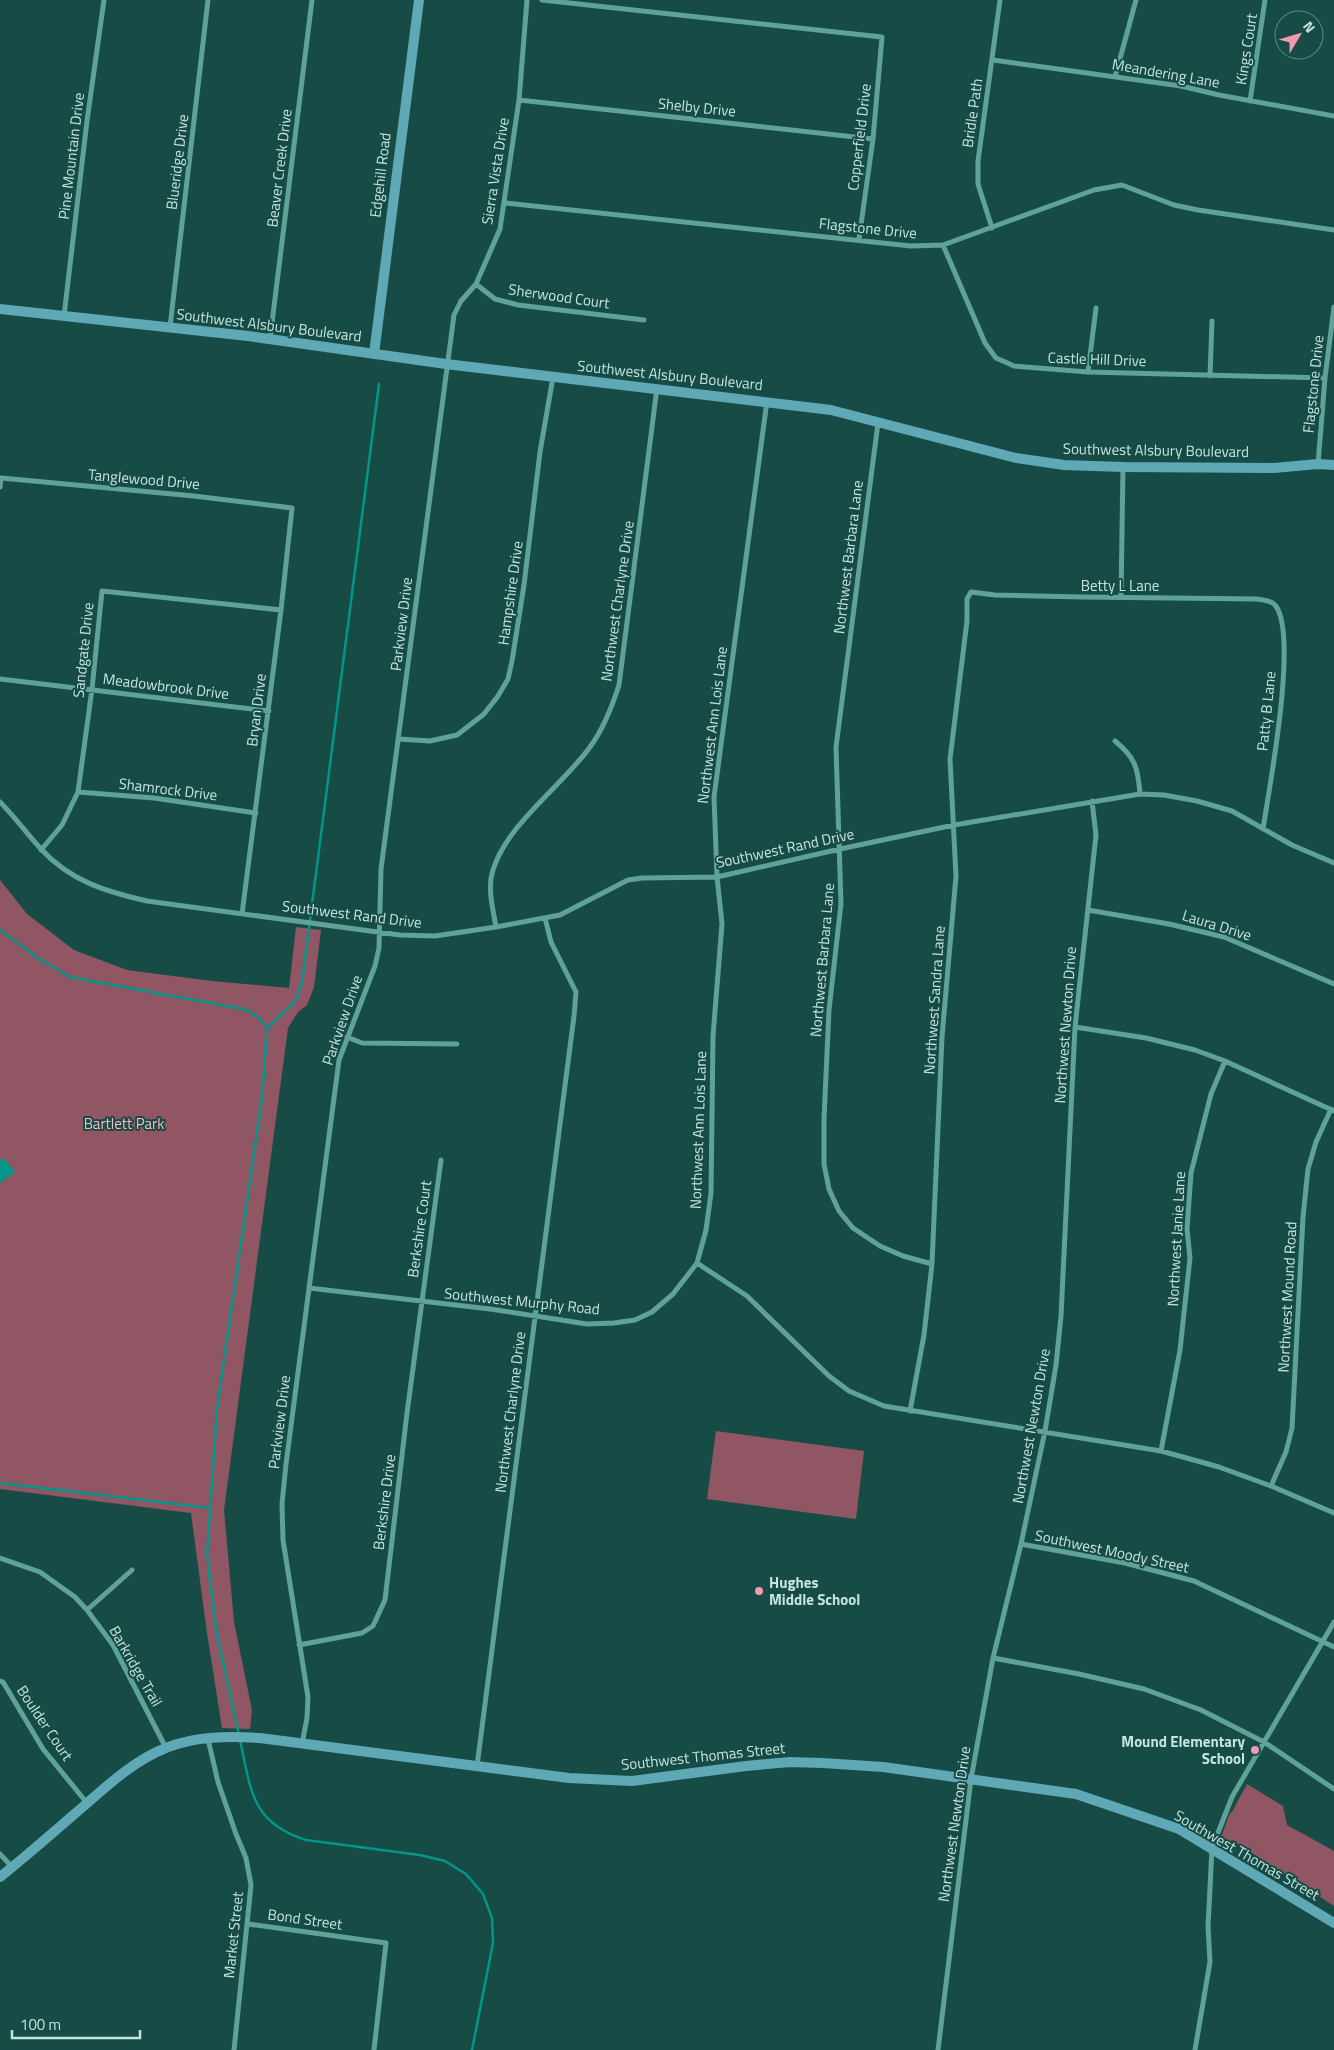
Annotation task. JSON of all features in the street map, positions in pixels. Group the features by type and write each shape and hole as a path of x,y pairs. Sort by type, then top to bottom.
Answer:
{"street":[{"name":"Pine Mountain Drive","path":"64,316 87,121 104,0"},
{"name":"Blueridge Drive","path":"170,327 208,0"},
{"name":"Beaver Creek Drive","path":"270,340 312,0"},
{"name":"Edgehill Road","path":"374,354 419,0"},
{"name":"Sierra Vista Drive","path":"446,364 454,316 461,301 476,284 500,229 519,100 527,0"},
{"name":"Copperfield Drive","path":"542,0 882,37 873,140 859,240"},
{"name":"Bridle Path","path":"992,228 978,184 978,161 1000,0"},
{"path":"1115,77 1136,0"},
{"name":"Kings Court","path":"1250,101 1266,0"},
{"name":"Meandering Lane","path":"992,60 1180,86 1334,116"},
{"name":"Shelby Drive","path":"519,100 873,140"},
{"name":"Flagstone Drive","path":"505,203 911,246 943,245 1094,190 1122,185 1182,206 1334,230"},
{"name":"Castle Hill Drive","path":"943,245 985,343 996,358 1014,366 1088,372 1325,378"},
{"name":"Sherwood Court","path":"476,284 495,299 518,305 644,320"},
{"name":"Flagstone Drive","path":"1318,464 1325,378 1334,307"},
{"path":"1088,372 1096,308"},
{"name":"Southwest Alsbury Boulevard","path":"0,309 170,327 446,364 831,410 1016,458 1064,465 1274,468 1318,464 1334,465"},
{"path":"1210,376 1212,321"},
{"name":"Parkview Drive","path":"302,1744 307,1718 308,1697 283,1540 282,1504 339,1060 375,966 379,948 381,869 446,364"},
{"name":"Hampshire Drive","path":"399,740 430,741 457,735 484,714 508,679 524,584 540,452 553,376"},
{"name":"Northwest Charlyne Drive","path":"496,927 490,889 492,872 499,855 526,818 590,749 602,730 619,685 657,388"},
{"name":"Northwest Ann Lois Lane","path":"697,1263 706,1230 711,1193 713,1036 722,924 717,877 714,797 767,401"},
{"name":"Northwest Barbara Lane","path":"878,422 836,747 841,904 829,1010 824,1164 829,1189 839,1211 854,1228 880,1246 903,1256 932,1264"},
{"path":"1121,597 1123,467"},
{"name":"Tanglewood Drive","path":"0,487 1,478 194,496 292,508"},
{"name":"Bryan Drive","path":"242,914 269,711 292,508"},
{"name":"Sandgate Drive","path":"41,850 62,825 78,792 92,689 102,591 281,610"},
{"name":"Betty L Lane","path":"971,592 995,595 1268,600"},
{"name":"Northwest Sandra Lane","path":"910,1411 924,1335 932,1264 942,1037 956,876 950,759 967,621 967,599 971,592"},
{"name":"Patty B Lane","path":"1263,829 1275,751 1284,640 1283,623 1275,604 1268,600"},
{"name":"Meadowbrook Drive","path":"0,679 269,711"},
{"path":"1115,741 1126,750 1136,766 1140,794"},
{"name":"Shamrock Drive","path":"78,792 154,798 256,813"},
{"name":"Southwest Rand Drive","path":"0,802 41,850 55,863 79,880 108,892 147,901 420,937 496,927 545,918 573,909 613,886 628,880 642,878 717,877 954,825 1140,794 1164,795 1232,811 1292,845 1334,863"},
{"name":"Northwest Newton Drive","path":"938,2050 971,1779 993,1658 1021,1544 1045,1431 1056,1365 1061,1316 1075,1027 1096,836 1092,801"},
{"name":"Laura Drive","path":"1088,910 1169,924 1224,937 1334,984"},
{"name":"Northwest Charlyne Drive","path":"477,1766 576,992 551,942 545,918"},
{"path":"1075,1027 1146,1038 1195,1050 1333,1110"},
{"path":"347,1037 362,1043 457,1044"},
{"name":"Northwest Janie Lane","path":"1161,1451 1180,1350 1190,1258 1187,1229 1191,1173 1211,1094 1224,1061"},
{"name":"Northwest Mound Road","path":"1271,1486 1286,1452 1292,1428 1303,1217 1308,1169 1316,1142 1333,1110"},
{"name":"Berkshire Court","path":"422,1302 441,1160"},
{"path":"697,1263 747,1296 829,1376 848,1391 884,1406 1161,1451 1219,1467 1271,1486 1334,1513"},
{"name":"Southwest Murphy Road","path":"309,1288 490,1309 587,1324 614,1323 635,1320 652,1312 686,1280 697,1263"},
{"name":"Berkshire Drive","path":"300,1645 362,1633 373,1626 385,1600 422,1302"},
{"name":"Southwest Moody Street","path":"1021,1544 1125,1563 1194,1581 1334,1647"},
{"name":"Barkridge Trail","path":"0,1558 40,1572 75,1597 87,1610 113,1645 166,1748"},
{"path":"87,1610 132,1570"},
{"path":"1195,2050 1210,1962 1208,1927 1212,1848 1232,1796 1334,1622"},
{"path":"993,1658 1079,1674 1144,1689 1201,1710 1264,1742 1334,1789"},
{"name":"Boulder Court","path":"0,1681 3,1682 43,1749 87,1803"},
{"name":"Southwest Thomas Street","path":"0,1877 132,1767 166,1748 191,1740 246,1737 569,1778 632,1781 790,1762 824,1763 883,1767 1076,1794 1179,1829 1334,1923"},
{"name":"Market Street","path":"208,1739 218,1782 246,1858 251,1885 234,2050"},
{"path":"0,1854 12,1867"},
{"name":"Bond Street","path":"248,1924 386,1943 374,2050"}],"green space":[{"name":"Bartlett Park","path":"0,880 27,914 74,950 127,970 212,981 289,988 296,927 321,930 314,987 307,1005 298,1012 288,1028 224,1510 234,1622 252,1710 250,1729 222,1728 191,1513 0,1489"},
{"path":"716,1431 864,1451 856,1519 707,1499"},
{"path":"1247,1784 1283,1806 1287,1825 1334,1851 1334,1906 1232,1840 1227,1847 1220,1840 1230,1813"}],"shaded area":[{"path":"4,1158 15,1172 0,1183 0,1161"}],"waterway":[{"path":"267,1029 296,1000 302,982 379,384"},
{"path":"0,930 39,959 70,977 243,1009 257,1016 267,1029 262,1098 217,1409 207,1554 216,1630 239,1735"},
{"path":"0,1483 210,1508"},
{"path":"240,1740 247,1774 256,1802 274,1824 288,1833 306,1840 420,1855 445,1861 466,1874 483,1894 492,1918 493,1943 472,2050"}],"place":[{"name":"Hughes Middle School","path":"759,1591"},
{"name":"Mound Elementary School","path":"1255,1750"}]}
